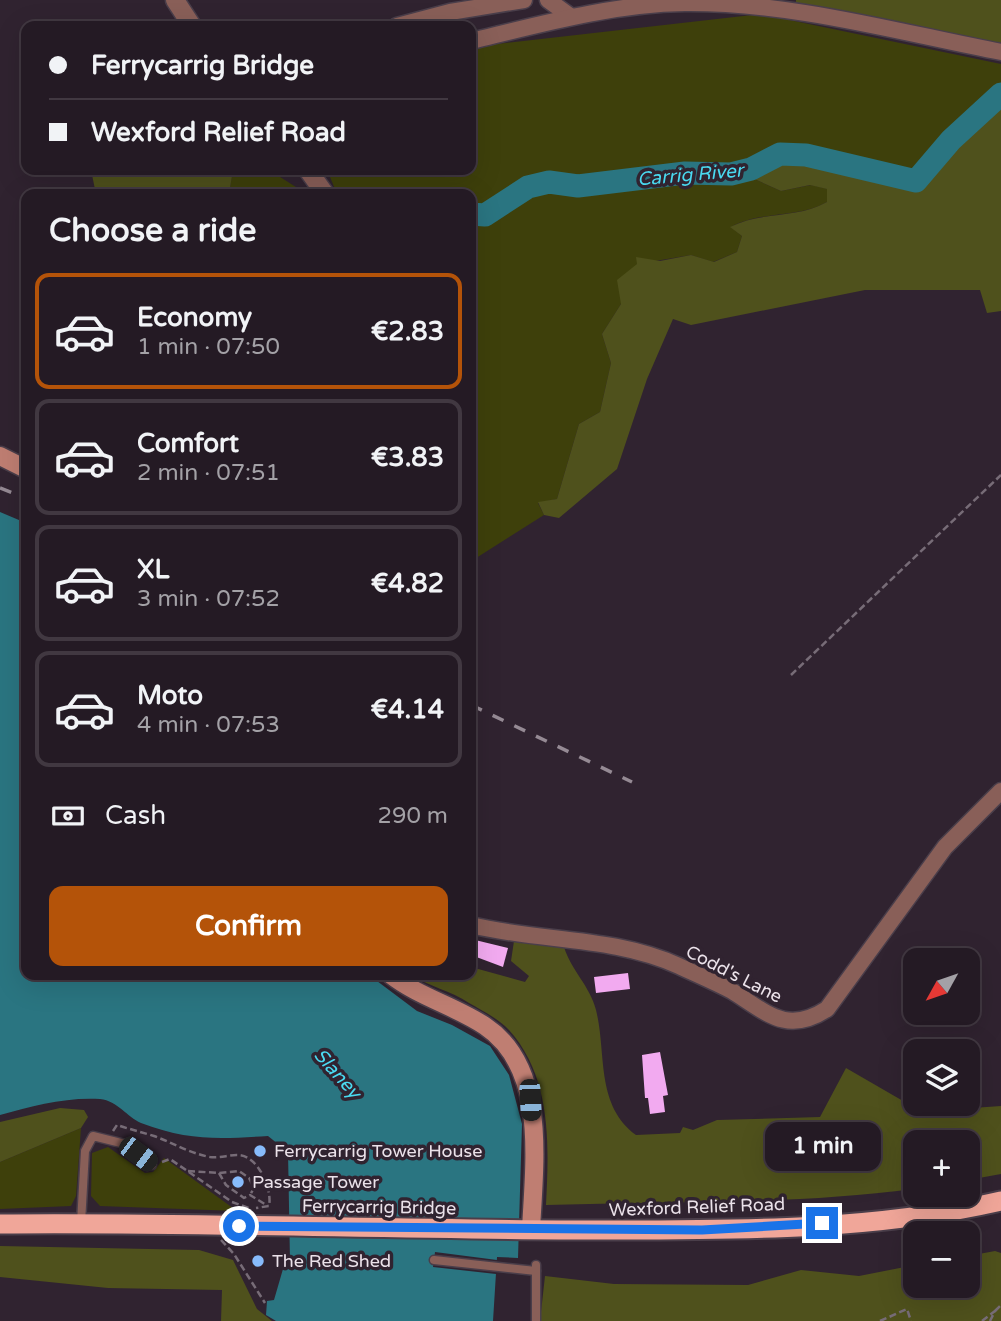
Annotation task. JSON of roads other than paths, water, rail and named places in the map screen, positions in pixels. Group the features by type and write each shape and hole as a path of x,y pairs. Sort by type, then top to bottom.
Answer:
{"highway":[{"name":"Wexford Relief Road","path":"525,1230 725,1230 870,1220 964,1209 1001,1200"},
{"name":"Ferrycarrig Bridge","path":"0,1224 525,1230"}],"main road":[{"path":"0,456 21,466"},
{"path":"400,980 488,1028 509,1049 522,1071 530,1100 533,1145 525,1230"}],"street":[{"path":"175,0 189,21"},
{"path":"416,21 450,12 524,0"},
{"path":"548,0 570,16"},
{"path":"476,40 570,16 685,3 768,9 1001,52"},
{"name":"Codd's Lane","path":"476,926 521,936 579,941 639,952 729,990 760,1010 786,1021 809,1020 827,1009 945,847 1001,791"}],"lane":[{"path":"81,1223 85,1151 93,1136 125,1144 152,1165"},
{"path":"434,1260 536,1268 536,1321"}],"water":[{"name":"Slaney","path":"0,512 21,521 21,980 376,980 417,1011 452,1025 490,1046 509,1075 522,1124 518,1258 497,1257 493,1321 276,1321 266,1315 267,1301 274,1300 283,1269 290,1261 288,1152 268,1136 218,1138 174,1133 141,1123 112,1103 100,1099 37,1105 0,1115"}],"waterway":[{"name":"Carrig River","path":"476,214 485,215 528,187 549,182 578,186 685,173 731,174 751,169 780,154 806,155 916,181 951,140 1001,94"}],"railway":[{"path":"0,488 21,496"},
{"path":"476,707 632,782"}],"place":[{"name":"Ferrycarrig Tower House","path":"260,1151"},
{"name":"Passage Tower","path":"238,1182"},
{"name":"The Red Shed","path":"258,1261"}]}
